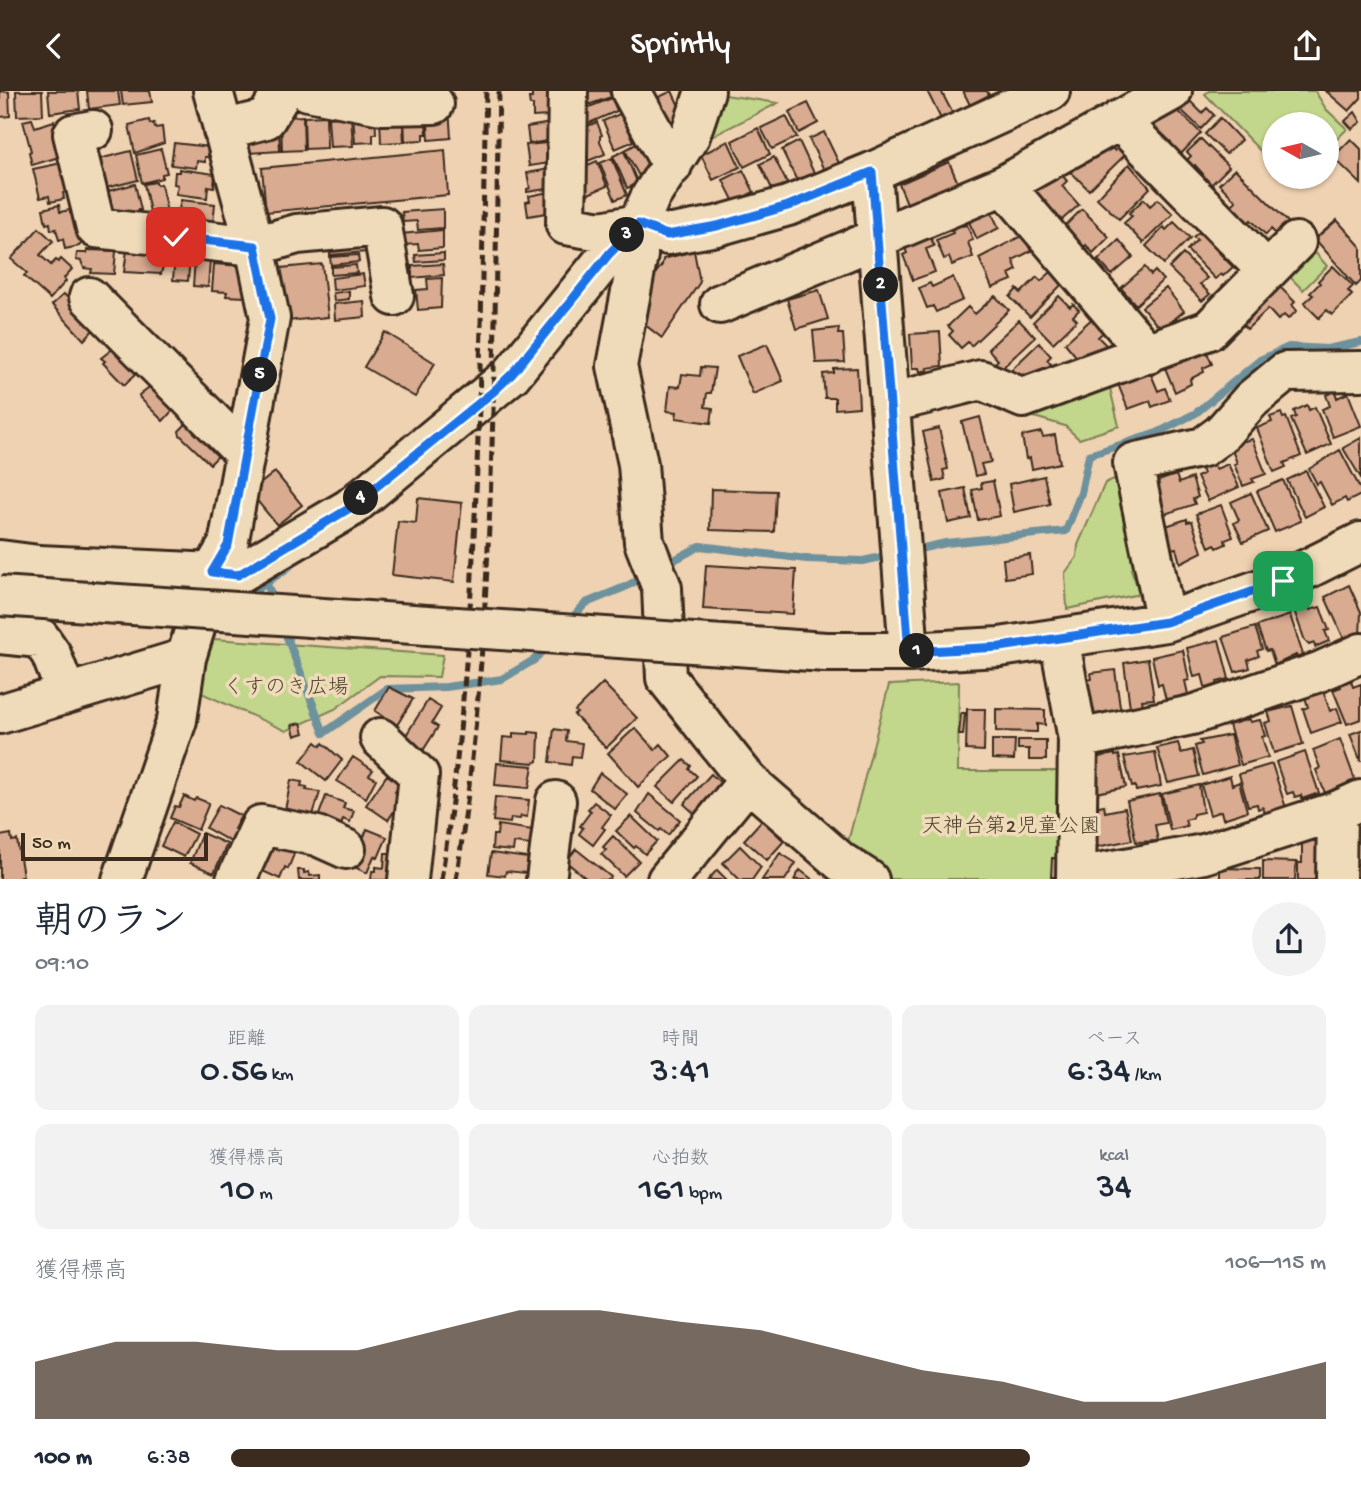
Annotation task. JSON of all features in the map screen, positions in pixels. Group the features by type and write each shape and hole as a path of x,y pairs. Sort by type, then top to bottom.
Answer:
{"street":[{"path":"122,879 177,720 186,657 212,572 228,545 270,319 255,246 214,91"},
{"path":"223,129 266,119 283,91"},
{"path":"308,91 382,105 434,104"},
{"path":"568,91 566,225 601,231 638,224 667,235 717,226 788,206 872,172 1050,91"},
{"path":"631,91 671,166"},
{"path":"0,560 38,565 238,575 350,508 512,374 609,254 638,224 651,196 691,136 705,91"},
{"path":"720,304 1004,185 1172,91"},
{"path":"1119,120 1267,271"},
{"path":"93,130 73,134 96,229 255,246 297,234 382,226 394,296"},
{"path":"872,172 909,652"},
{"path":"1004,185 1148,354"},
{"path":"638,224 638,255 617,366 638,464 644,543 657,577 666,678 748,781 831,854 868,879"},
{"path":"890,404 981,380 1023,398 1209,331 1296,242"},
{"path":"89,297 245,454"},
{"path":"1166,622 1133,463 1203,447 1221,434 1251,400 1285,372 1361,371"},
{"path":"0,596 826,652 909,652 1000,647 1166,622 1283,581 1361,542"},
{"path":"0,634 40,638 51,654 66,693"},
{"path":"1059,638 1078,739 1076,878 1204,867 1349,805"},
{"path":"1078,739 1192,715 1319,672 1361,653"},
{"path":"0,714 186,657"},
{"path":"380,738 419,775 408,879"},
{"path":"668,879 748,781"},
{"path":"546,879 556,801"},
{"path":"1336,879 1349,805"},
{"path":"236,879 261,825 317,836 345,849"}],"green space":[{"path":"1209,91 1315,91 1329,112 1262,112 1262,153 1205,94"},
{"path":"718,94 778,103 699,143"},
{"path":"1339,121 1347,129 1339,137"},
{"path":"1307,243 1327,266 1303,290 1281,268"},
{"path":"1108,380 1119,426 1079,439 1065,426 1024,414"},
{"path":"1121,476 1142,565 1131,569 1140,594 1067,609 1065,573 1077,557 1078,545 1105,483"},
{"name":"くすのき広場","path":"214,639 443,655 439,677 380,676 335,709 286,731 197,691"},
{"name":"天神台第2児童公園","path":"959,682 958,771 1069,771 1069,879 883,879 844,857 889,685"}],"building":[{"path":"0,91 9,92 10,116 0,117"},
{"path":"16,91 42,91 43,115 17,116"},
{"path":"48,91 78,91 80,109 50,113"},
{"path":"87,91 118,91 120,105 89,109"},
{"path":"121,91 150,91 152,102 123,105"},
{"path":"532,91 552,92 549,116 533,117 533,105 530,105 529,98 532,98"},
{"path":"577,91 609,91 611,97 576,109"},
{"path":"672,91 685,119 662,129 648,102"},
{"path":"927,91 941,91 953,114 941,119"},
{"path":"963,91 987,91 989,95 970,105"},
{"path":"1326,91 1361,91 1361,98 1349,111"},
{"path":"1186,97 1202,113 1207,108 1214,115 1201,129 1177,106"},
{"path":"612,98 617,111 580,127 574,113"},
{"path":"808,103 818,123 799,133 789,112"},
{"path":"1172,105 1201,133 1178,157 1167,147 1171,142 1153,125"},
{"path":"449,106 451,138 429,140 427,108"},
{"path":"402,110 404,142 381,143 380,118"},
{"path":"425,110 427,134 424,134 424,140 405,141 404,116"},
{"path":"375,112 376,134 373,134 373,142 355,143 353,113"},
{"path":"1355,112 1361,122 1352,129 1345,121"},
{"path":"622,113 634,141 615,149 603,121"},
{"path":"303,116 304,150 282,151 281,120"},
{"path":"326,116 327,148 305,149 304,117"},
{"path":"351,116 353,146 330,147 328,118"},
{"path":"786,116 797,137 772,149 761,128"},
{"path":"1220,118 1241,140 1226,154 1205,134"},
{"path":"32,119 35,127 54,121 60,144 56,146 59,157 32,165 23,121"},
{"path":"149,120 150,124 154,123 155,128 162,127 164,143 135,153 129,125"},
{"path":"597,122 605,154 580,164 576,131"},
{"path":"551,123 553,140 529,144 527,127"},
{"path":"758,128 770,154 744,167 732,141"},
{"path":"279,130 280,151 248,153 248,140"},
{"path":"824,132 839,163 824,170 809,139"},
{"path":"1201,139 1229,167 1208,188 1199,178 1203,174 1195,165 1191,169 1185,162 1191,156 1187,152"},
{"path":"1351,139 1361,149 1361,184 1339,163 1339,151"},
{"path":"728,141 740,167 713,180 701,155"},
{"path":"799,141 814,173 797,181 782,150"},
{"path":"1105,141 1115,151 1120,146 1127,153 1089,190 1069,170 1080,159 1085,164"},
{"path":"640,142 651,163 645,166 648,172 639,176 625,150"},
{"path":"174,143 209,147 208,157 205,157 205,162 197,161 196,168 171,165"},
{"path":"547,143 550,163 529,166 526,145"},
{"path":"161,149 167,173 162,174 162,178 142,183 136,155"},
{"path":"445,150 448,195 266,212 262,168"},
{"path":"131,151 138,180 98,190 91,161"},
{"path":"624,151 638,184 627,188 613,156"},
{"path":"774,157 788,185 774,193 760,164"},
{"path":"612,158 627,195 615,200 600,163"},
{"path":"597,161 607,186 579,198 574,171"},
{"path":"949,162 958,183 908,206 899,184"},
{"path":"62,163 66,192 63,193 64,199 50,202 49,196 40,198 33,169"},
{"path":"1129,164 1150,188 1119,219 1097,198"},
{"path":"1055,167 1067,181 1062,186 1079,205 1056,225 1030,195 1046,181"},
{"path":"179,169 215,174 214,187 208,186 207,198 176,194 178,185 174,184 175,172 179,172"},
{"path":"550,169 553,188 527,192 530,188 527,173"},
{"path":"1235,169 1290,224 1278,236 1271,229 1266,235 1251,220 1248,223 1231,206 1236,201 1219,184"},
{"path":"743,170 754,192 734,202 723,180"},
{"path":"156,182 157,185 161,184 169,222 152,221 144,184"},
{"path":"135,184 141,210 138,210 139,216 112,216 101,193"},
{"path":"549,192 553,212 528,216 526,202 530,201 529,196"},
{"path":"1144,199 1150,206 1158,199 1173,214 1143,243 1124,223 1132,216 1129,213"},
{"path":"181,200 215,204 213,223 182,224 184,210 179,209"},
{"path":"59,205 60,212 75,212 82,243 79,246 65,249 63,239 59,240 56,229 51,230 50,223 46,224 43,209"},
{"path":"988,205 999,228 977,239 966,216"},
{"path":"443,209 443,228 418,230 417,221 403,222 402,212"},
{"path":"1082,209 1109,237 1093,253 1086,245 1082,249 1062,229"},
{"path":"1337,220 1361,247 1361,281 1356,286 1315,239"},
{"path":"1174,222 1190,238 1164,264 1146,246 1164,227 1166,230"},
{"path":"960,223 962,226 967,225 973,240 968,242 973,257 952,265 949,257 944,259 936,240 953,233 950,227"},
{"path":"39,228 53,241 40,255 51,265 61,259 72,269 64,278 66,281 50,299 24,276 27,273 11,259"},
{"path":"443,230 443,248 419,250 418,244 402,245 401,234"},
{"path":"928,231 934,246 926,249 935,272 913,280 903,255 907,253 905,248 914,244 912,238"},
{"path":"1199,232 1233,267 1223,276 1221,274 1215,279 1187,250 1197,240 1193,237"},
{"path":"1023,235 1031,251 1013,260 1017,270 1009,274 1012,280 992,288 979,258"},
{"path":"1119,240 1133,257 1112,275 1098,260"},
{"path":"329,244 366,246 367,252 330,255"},
{"path":"87,250 116,251 114,274 91,273 92,269 84,268 81,261 76,260 77,253 87,253"},
{"path":"127,250 161,251 161,274 124,272"},
{"path":"694,251 700,282 662,338 644,324 651,279 662,265 663,259"},
{"path":"444,253 444,260 416,262 415,255"},
{"path":"1183,254 1207,278 1200,284 1210,294 1202,301 1169,268"},
{"path":"175,255 190,256 188,281 173,280"},
{"path":"358,255 359,262 331,265 330,257"},
{"path":"195,259 210,260 208,287 193,286"},
{"path":"214,264 242,266 241,279 245,279 246,297 226,296 227,292 212,291"},
{"path":"322,264 328,317 287,321 281,268"},
{"path":"443,264 444,275 412,278 412,266"},
{"path":"356,265 357,273 331,275 331,267"},
{"path":"1333,266 1353,286 1348,291 1352,295 1332,315 1327,310 1319,318 1304,303 1313,295 1310,293 1320,283 1318,281"},
{"path":"1145,267 1151,275 1155,271 1163,280 1136,305 1121,288"},
{"path":"1051,272 1063,283 1030,317 1010,297 1017,289 1021,293 1037,277 1041,281"},
{"path":"363,274 365,286 333,290 332,278"},
{"path":"953,277 963,300 936,312 933,306 927,308 919,288 930,283 932,287"},
{"path":"442,278 441,308 418,310 416,290 428,289 427,279"},
{"path":"1274,281 1295,302 1292,305 1297,311 1288,319 1284,315 1278,320 1268,309 1247,329 1237,319"},
{"path":"1166,288 1184,311 1166,326 1156,324 1142,307"},
{"path":"819,290 828,319 796,329 787,299"},
{"path":"349,291 349,299 334,301 333,293"},
{"path":"64,294 96,327 84,340 52,305"},
{"path":"995,296 1009,310 971,346 968,342 961,348 949,335 953,331 948,326 968,307 975,314"},
{"path":"1059,296 1070,307 1073,304 1079,310 1073,316 1077,320 1053,343 1033,322"},
{"path":"364,301 365,317 335,320 334,304"},
{"path":"1096,315 1108,328 1098,337 1107,346 1094,358 1089,352 1080,361 1065,343"},
{"path":"1019,320 1035,337 1000,370 994,364 998,360 988,349"},
{"path":"839,328 838,334 843,334 845,362 816,363 813,331"},
{"path":"385,332 435,363 415,397 364,367"},
{"path":"940,332 942,366 920,372 919,368 912,368 910,334"},
{"path":"1039,343 1051,356 1047,360 1051,364 1033,384 1024,374 1019,379 1011,370"},
{"path":"767,344 783,381 753,394 737,356"},
{"path":"1204,346 1212,364 1203,368 1204,372 1190,379 1191,384 1175,392 1163,363"},
{"path":"115,347 137,373 124,385 101,358"},
{"path":"701,367 715,368 711,393 707,393 705,407 713,408 711,423 676,418 677,412 667,411 670,386 680,387 682,374 700,376"},
{"path":"1148,367 1158,391 1165,388 1170,400 1152,407 1150,401 1128,409 1116,379"},
{"path":"857,368 859,407 835,409 835,398 825,398 823,374 834,373 834,369"},
{"path":"153,384 174,409 163,421 139,395"},
{"path":"1335,391 1337,398 1348,393 1361,426 1333,437 1322,409 1330,406 1326,395"},
{"path":"1307,405 1309,410 1315,407 1331,444 1307,455 1291,419 1296,417 1294,411"},
{"path":"1281,413 1283,418 1286,417 1301,456 1284,463 1286,467 1274,472 1257,428 1272,422 1270,417"},
{"path":"980,417 991,462 981,464 984,474 975,476 962,422"},
{"path":"187,423 220,454 210,464 180,435 179,431"},
{"path":"939,428 948,469 943,470 945,479 934,482 923,432"},
{"path":"1041,432 1043,437 1055,435 1060,463 1032,469 1030,458 1026,459 1022,436"},
{"path":"1361,438 1361,478 1343,448"},
{"path":"1252,439 1266,474 1243,486 1230,445"},
{"path":"1340,450 1361,490 1361,495 1347,502 1345,498 1332,505 1320,482 1317,484 1309,469"},
{"path":"1213,463 1216,469 1228,464 1239,487 1208,501 1197,477 1203,474 1201,469"},
{"path":"1306,471 1324,507 1305,517 1287,480"},
{"path":"275,472 302,505 277,525 250,492"},
{"path":"1176,475 1179,483 1192,478 1198,497 1193,499 1195,504 1165,514 1155,482"},
{"path":"1044,476 1050,504 1014,512 1009,484"},
{"path":"1283,480 1301,521 1275,532 1257,491"},
{"path":"993,481 1000,516 978,520 972,490 982,488 981,483"},
{"path":"965,488 971,518 948,523 942,493"},
{"path":"711,489 776,491 774,532 710,530"},
{"path":"1251,493 1268,531 1243,542 1234,523 1239,520 1231,502"},
{"path":"418,498 462,503 454,582 392,575 398,521 416,523"},
{"path":"1221,505 1233,537 1217,548 1215,544 1209,547 1196,514"},
{"path":"1187,519 1187,522 1192,521 1202,552 1180,563 1176,548 1171,549 1166,526"},
{"path":"1030,555 1032,574 1005,578 1003,559"},
{"path":"706,565 796,570 793,614 703,609"},
{"path":"1349,585 1361,612 1360,637 1350,641 1349,637 1344,639 1325,597"},
{"path":"1308,604 1310,610 1320,607 1329,630 1325,631 1329,641 1315,647 1314,643 1309,645 1305,641 1294,610"},
{"path":"1290,615 1305,661 1298,663 1296,655 1275,665 1270,650 1266,651 1257,626"},
{"path":"1255,627 1262,649 1257,651 1259,656 1248,660 1250,668 1235,672 1223,637"},
{"path":"1219,640 1229,679 1217,682 1218,687 1206,690 1202,675 1194,677 1187,648"},
{"path":"1183,650 1189,680 1185,681 1188,694 1166,700 1162,684 1158,685 1152,657"},
{"path":"1148,659 1154,699 1142,700 1143,705 1130,707 1124,663"},
{"path":"1115,670 1121,715 1108,717 1107,713 1089,716 1082,681 1092,679 1091,673"},
{"path":"1350,678 1353,687 1361,684 1361,719 1347,724 1333,690 1341,687 1340,682"},
{"path":"603,683 637,718 606,748 574,715"},
{"path":"389,687 413,699 397,725 375,711"},
{"path":"1323,691 1330,711 1337,708 1342,722 1311,733 1303,709 1308,707 1305,697"},
{"path":"428,700 441,708 432,723 438,727 422,752 403,740"},
{"path":"1292,706 1303,744 1274,753 1265,723 1271,721 1268,712"},
{"path":"967,709 985,709 984,751 966,750"},
{"path":"996,709 1045,710 1045,725 1037,724 1037,732 996,731"},
{"path":"961,713 965,713 963,735 959,735"},
{"path":"1249,719 1250,722 1260,720 1268,757 1241,765 1229,725"},
{"path":"301,723 304,733 295,736 292,725"},
{"path":"635,728 655,750 661,744 671,756 638,787 608,753"},
{"path":"554,729 567,731 566,741 582,743 580,757 572,756 571,765 550,762"},
{"path":"1361,730 1361,762 1350,734"},
{"path":"513,733 539,733 538,761 534,763 501,760 503,737 513,738"},
{"path":"1230,735 1238,765 1203,775 1195,746 1202,744 1200,741"},
{"path":"1340,739 1355,780 1325,793 1316,770 1320,768 1313,750"},
{"path":"992,740 1015,740 1014,760 992,759"},
{"path":"1018,740 1046,740 1046,760 1029,760 1029,749 1018,749"},
{"path":"316,742 321,746 323,743 342,760 326,781 301,761"},
{"path":"1178,743 1181,753 1193,750 1199,776 1168,783 1157,748"},
{"path":"1155,752 1161,786 1136,791 1135,786 1132,787 1124,757"},
{"path":"1305,752 1319,793 1302,799 1301,795 1295,797 1293,792 1287,794 1276,762"},
{"path":"1119,755 1126,787 1096,793 1089,759"},
{"path":"353,757 373,770 369,775 376,779 366,798 337,781"},
{"path":"684,760 697,776 674,802 657,787"},
{"path":"497,763 533,766 529,788 495,785"},
{"path":"1272,764 1286,808 1265,814 1263,807 1258,809 1257,804 1248,806 1239,774"},
{"path":"600,773 627,794 615,809 590,789"},
{"path":"711,774 721,783 716,788 723,795 697,816 684,804"},
{"path":"387,775 400,784 395,792 401,797 388,820 366,805"},
{"path":"1230,776 1232,785 1239,782 1247,811 1223,819 1221,811 1210,815 1201,785"},
{"path":"291,780 302,782 301,786 307,787 306,790 320,792 313,815 285,810"},
{"path":"1199,785 1203,812 1193,814 1193,818 1185,820 1187,826 1170,830 1162,794"},
{"path":"649,794 680,820 668,835 637,813"},
{"path":"1160,794 1166,823 1155,825 1158,841 1136,842 1127,801"},
{"path":"184,796 194,801 196,798 209,803 198,830 170,818 175,806 179,807"},
{"path":"326,796 345,803 343,808 354,811 350,822 343,819 339,831 316,823"},
{"path":"495,797 529,800 527,817 511,818 510,823 493,821"},
{"path":"594,802 611,815 593,845 579,834 583,828 580,826"},
{"path":"219,805 241,816 234,829 239,831 233,843 206,828"},
{"path":"1104,805 1105,812 1125,808 1132,840 1096,847 1089,808"},
{"path":"631,816 657,841 645,854 636,846 634,848 616,831"},
{"path":"762,820 784,841 767,860 744,840"},
{"path":"173,822 196,834 184,857 161,846"},
{"path":"498,825 533,830 531,845 514,843 513,851 492,849 493,835 497,835"},
{"path":"367,829 387,837 378,858 374,856 367,873 352,866"},
{"path":"202,833 227,844 214,873 190,863"},
{"path":"11,834 12,841 17,840 23,876 20,876 21,879 0,879 0,836"},
{"path":"613,836 639,861 624,876 601,854 606,850 603,847"},
{"path":"1302,837 1324,838 1323,879 1298,879 1298,863 1302,863"},
{"path":"275,842 296,849 288,869 285,867 280,879 256,868 266,847 272,849"},
{"path":"740,846 761,867 753,879 739,879 723,863"},
{"path":"576,849 611,877 587,879 567,860"},
{"path":"385,853 394,853 391,879 371,879 372,871 376,871 376,867 384,868"},
{"path":"491,853 528,858 526,873 506,871 505,876 488,874"},
{"path":"780,853 796,863 786,879 763,879"},
{"path":"1052,858 1065,859 1064,877 1051,877"},
{"path":"1263,861 1296,862 1295,879 1263,879"},
{"path":"1356,864 1361,864 1361,877 1355,877"},
{"path":"1220,868 1260,869 1260,879 1220,879"},
{"path":"298,870 309,872 310,876 320,875 320,879 299,879"},
{"path":"717,870 726,879 709,879"},
{"path":"800,870 812,879 795,879"}],"waterway":[{"path":"910,551 946,543 1066,531 1081,493 1089,455 1157,433 1196,413 1260,360 1289,347 1327,349 1361,342"},
{"path":"665,565 700,546 807,559 863,561 890,555"},
{"path":"244,599 290,566"},
{"path":"569,621 586,603 647,575"},
{"path":"266,581 275,605"},
{"path":"283,627 324,733 387,689 446,687 502,679 534,660 547,646"}],"railway":[{"path":"441,879 464,684 471,585 486,91"},
{"path":"456,879 479,684 486,585 494,387 499,91"}],"route":[{"path":"176,237 255,246 270,319 228,545 212,572 238,575 350,508 494,391 512,374 609,254 638,224 667,235 717,226 788,206 872,172 909,652 1000,647 1166,622 1283,581"}]}
